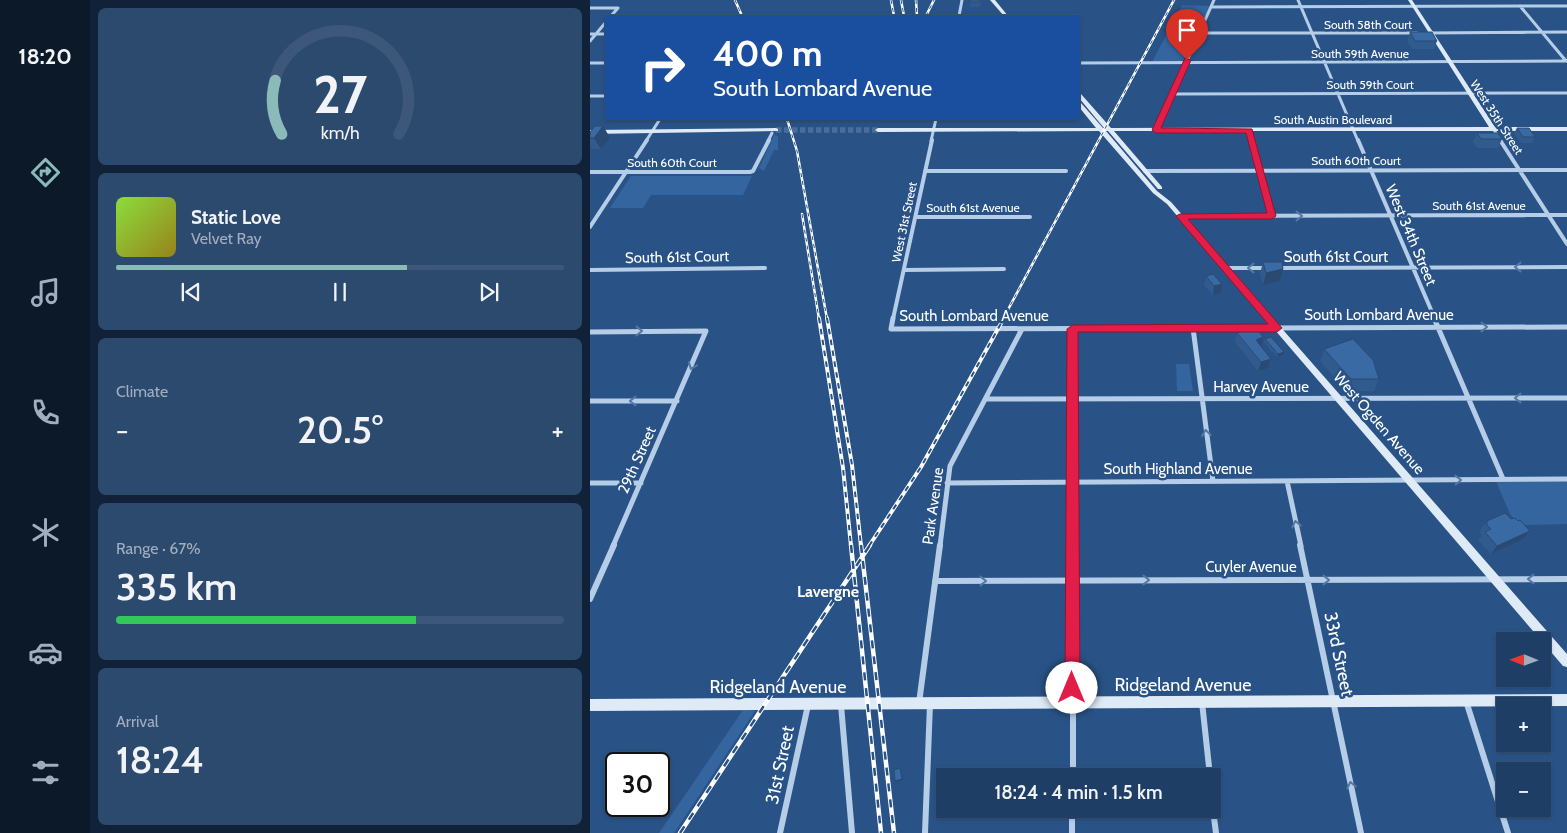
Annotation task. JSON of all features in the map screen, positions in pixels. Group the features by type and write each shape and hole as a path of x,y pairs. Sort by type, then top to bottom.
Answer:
{"street":[{"path":"959,15 962,0"},
{"path":"992,0 1005,15"},
{"path":"1156,130 1214,0"},
{"name":"West 34th Street","path":"1298,0 1503,479"},
{"name":"West 35th Street","path":"1410,0 1567,244"},
{"path":"1522,0 1528,6"},
{"path":"1520,6 1567,61"},
{"path":"1212,7 1567,6"},
{"path":"590,8 618,8 612,15"},
{"path":"590,41 605,23"},
{"name":"South 58th Court","path":"1199,33 1567,32"},
{"path":"590,34 605,34"},
{"name":"South 59th Avenue","path":"1080,63 1567,61"},
{"path":"590,63 605,63"},
{"name":"South 59th Court","path":"1172,94 1567,93"},
{"path":"590,96 605,96"},
{"name":"West Ogden Avenue","path":"1080,96 1162,191 1180,216 1567,662"},
{"name":"West Ogden Avenue","path":"1080,105 1155,192 1169,203"},
{"path":"590,227 659,120"},
{"name":"West 31st Street","path":"891,329 936,120"},
{"path":"1249,130 1272,216"},
{"name":"South Austin Boulevard","path":"878,131 1567,130"},
{"path":"590,132 773,132"},
{"name":"South 60th Court","path":"590,172 753,171 773,132"},
{"name":"South 60th Court","path":"1145,171 1567,170"},
{"path":"925,171 1066,171"},
{"name":"South 61st Avenue","path":"1180,216 1567,215"},
{"path":"590,217 596,217"},
{"name":"South 61st Avenue","path":"916,217 1030,217"},
{"name":"South 61st Court","path":"1226,268 1567,267"},
{"name":"South 61st Court","path":"590,270 765,268"},
{"path":"904,270 1004,269"},
{"name":"South Lombard Avenue","path":"891,329 1567,327"},
{"path":"1193,328 1213,481"},
{"name":"Park Avenue","path":"925,833 924,704 935,581 950,466 1022,329"},
{"path":"1072,768 1073,329"},
{"name":"29th Street","path":"590,332 706,331 641,483 594,583 590,599"},
{"name":"Harvey Avenue","path":"985,399 1567,398"},
{"path":"590,401 677,401"},
{"name":"South Highland Avenue","path":"948,483 1567,479"},
{"name":"33rd Street","path":"1287,481 1361,833"},
{"path":"590,484 641,483"},
{"name":"Cuyler Avenue","path":"935,581 1567,578"},
{"path":"1466,700 1508,833"},
{"name":"Ridgeland Avenue","path":"590,705 1567,700"},
{"path":"1202,702 1209,768"},
{"name":"31st Street","path":"780,833 808,704"},
{"path":"841,704 852,833"},
{"path":"1072,818 1072,833"},
{"path":"1214,818 1216,833"}],"shaded area":[{"path":"1182,5 1211,6 1184,62 1152,62"},
{"path":"774,135 778,136 778,150 774,150 764,171 759,168"},
{"path":"631,176 752,176 743,195 651,195 643,208 610,208"},
{"path":"1176,364 1189,364 1193,391 1177,391"},
{"path":"1567,480 1567,524 1519,525 1510,514 1496,481"},
{"path":"743,710 755,711 674,833 659,833"}],"building":[{"path":"970,0 980,0 980,2 970,2"},
{"path":"1410,32 1432,32 1437,41 1415,41"},
{"path":"595,126 603,126 594,138 590,138 590,132"},
{"path":"1517,128 1529,128 1535,137 1523,137"},
{"path":"1477,133 1498,133 1502,139 1481,139"},
{"path":"1263,262 1282,262 1283,269 1266,273"},
{"path":"1213,274 1222,284 1214,286 1206,276"},
{"path":"1246,330 1258,330 1263,337 1256,340 1271,359 1261,362 1237,333"},
{"path":"1271,337 1284,352 1278,354 1265,339"},
{"path":"1353,339 1373,360 1379,379 1351,379 1324,349"},
{"path":"1505,513 1511,519 1520,520 1530,531 1497,546 1485,532 1491,529 1487,525 1487,521"},
{"path":"900,768 902,779 895,781 894,770"}],"tunnel":[{"path":"776,130 878,130"}],"railway":[{"path":"735,0 742,15"},
{"path":"891,0 894,15"},
{"path":"901,0 904,15"},
{"path":"916,0 917,15"},
{"path":"926,15 934,0"},
{"path":"1003,319 1174,0"},
{"path":"787,120 797,151 827,319"},
{"path":"802,214 819,319"},
{"path":"819,318 843,468 851,546"},
{"path":"827,318 852,465 861,546"},
{"path":"869,546 921,467 1004,318"},
{"path":"851,545 854,570"},
{"path":"861,545 862,557"},
{"path":"862,557 870,545"},
{"path":"854,570 862,557"},
{"path":"862,557 894,833"},
{"path":"680,833 854,570"},
{"path":"854,570 881,833"}],"district":[{"name":"Lavergne","path":"828,591"}],"route":[{"path":"1072,688 1073,329 1277,328 1180,216 1272,216 1249,130 1156,130 1187,60"}]}
